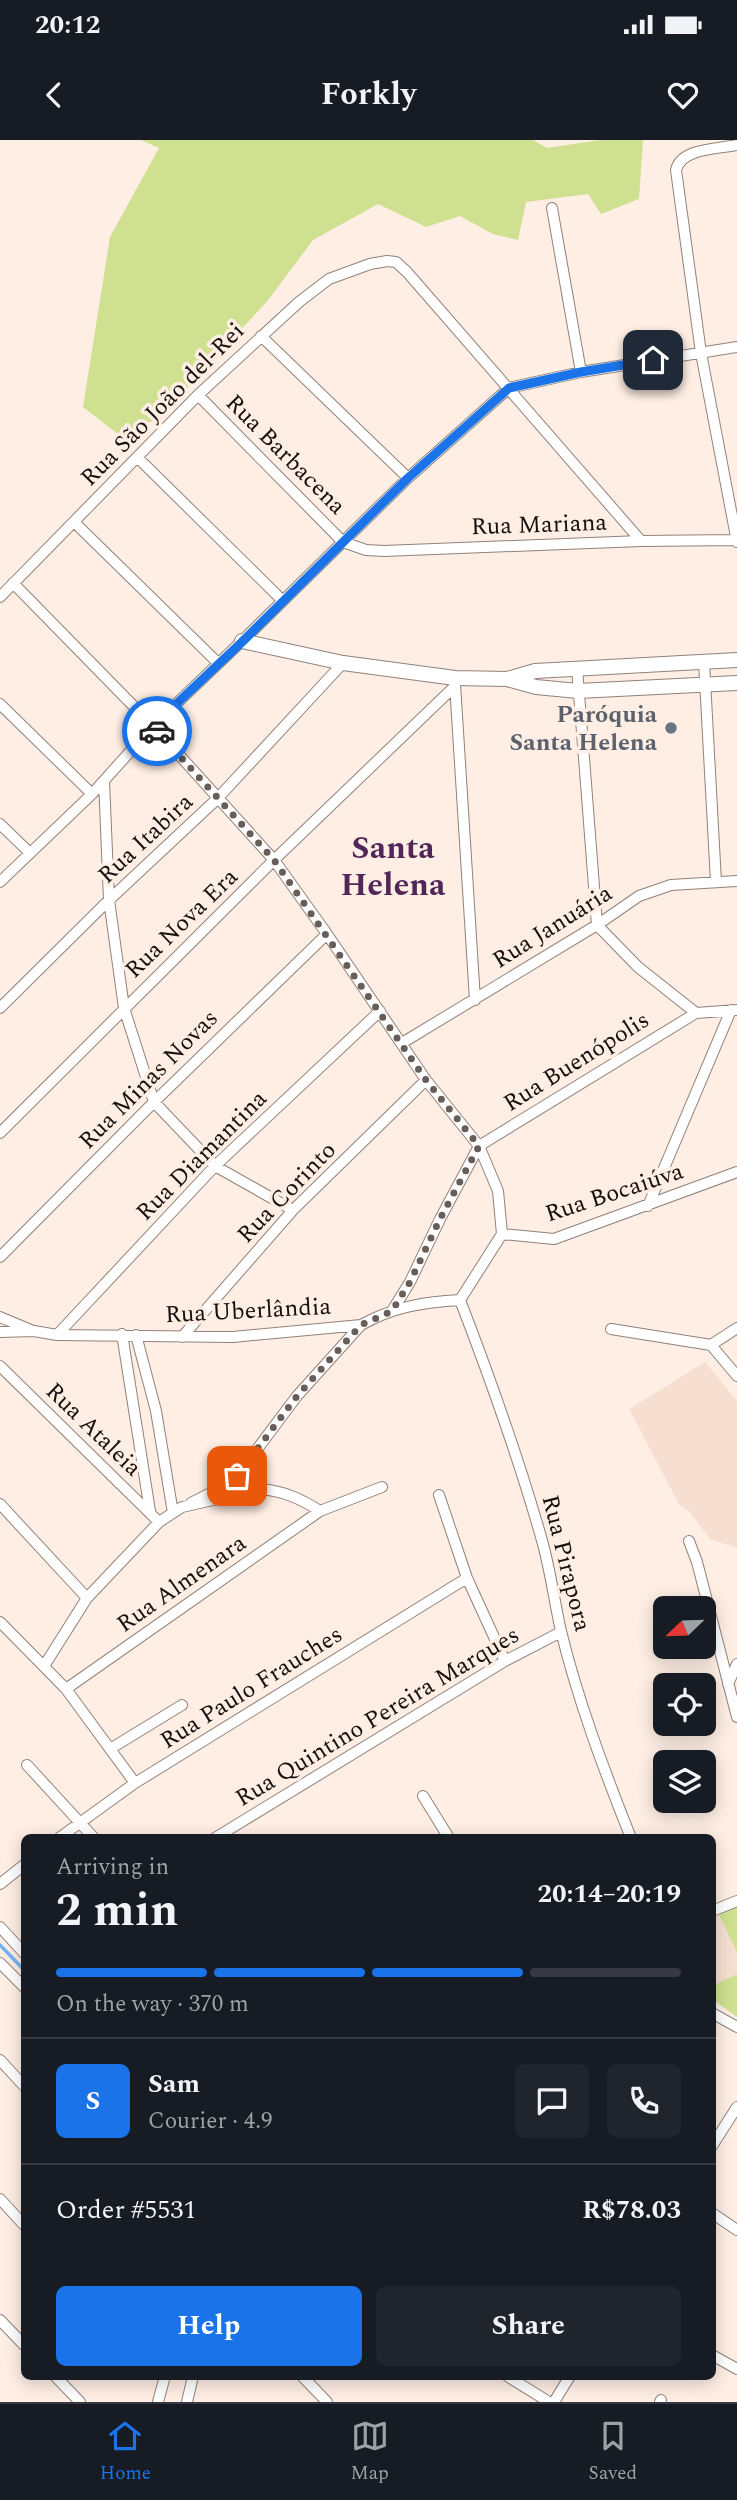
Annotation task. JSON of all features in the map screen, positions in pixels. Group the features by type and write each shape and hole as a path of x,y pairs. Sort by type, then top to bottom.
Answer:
{"street":[{"path":"737,145 688,155 680,160 676,170 701,353 737,541"},
{"path":"552,208 581,372"},
{"name":"Rua São João del-Rei","path":"0,597 198,395 299,302 330,279 370,264 396,262 509,388"},
{"path":"261,336 408,478"},
{"path":"0,882 92,794 153,726 408,478 509,388 581,372 737,347"},
{"path":"509,388 641,541"},
{"name":"Rua Barbacena","path":"198,395 344,542"},
{"path":"137,457 283,601"},
{"path":"74,523 219,663"},
{"name":"Rua Mariana","path":"344,542 366,550 384,551 641,541 737,541"},
{"path":"13,583 153,726 274,860 426,1080 479,1146 498,1191 502,1234 460,1300"},
{"path":"242,642 455,683 507,679 534,671 737,660"},
{"path":"704,662 716,882"},
{"name":"Rua Itabira","path":"0,1007 217,799 343,663"},
{"path":"577,668 597,925 638,967 695,1013 734,1010 648,1206"},
{"path":"507,679 536,687 578,691 737,683"},
{"path":"455,683 475,1000"},
{"name":"Rua Nova Era","path":"0,1133 455,683"},
{"path":"0,704 92,794"},
{"path":"104,781 109,900 124,1008 154,1101 215,1166 293,1210"},
{"path":"0,824 30,853"},
{"name":"Rua Januária","path":"402,1043 597,925 639,896 671,885 737,881"},
{"name":"Rua Minas Novas","path":"0,1257 154,1101 327,934"},
{"name":"Rua Diamantina","path":"57,1335 215,1166 380,1011"},
{"name":"Rua Buenópolis","path":"479,1146 695,1013"},
{"name":"Rua Corinto","path":"182,1337 293,1210 426,1080"},
{"path":"392,1311 410,1282 479,1146"},
{"name":"Rua Bocaiúva","path":"502,1234 554,1239 737,1172"},
{"name":"Rua Uberlândia","path":"0,1332 233,1337 361,1325 392,1311 423,1302 460,1300"},
{"name":"Rua Pirapora","path":"460,1300 512,1440 542,1541 561,1632 603,1766 629,1834"},
{"name":"Rua Uberlândia","path":"0,1317 34,1331"},
{"path":"44,1666 87,1598 159,1522 226,1485 237,1476 297,1396 361,1325"},
{"path":"711,1345 737,1328"},
{"path":"611,1329 711,1345 737,1376"},
{"path":"122,1334 150,1512"},
{"path":"135,1335 156,1411 178,1510"},
{"name":"Rua Ataleia","path":"0,1366 159,1522"},
{"name":"Rua Almenara","path":"66,1689 320,1511 382,1487"},
{"path":"178,1510 261,1489 300,1499 320,1511"},
{"path":"439,1495 467,1578 505,1661"},
{"path":"0,1504 87,1598"},
{"path":"689,1541 737,1717"},
{"name":"Rua Paulo Frauches","path":"64,1834 135,1783 467,1578"},
{"path":"0,1622 66,1689 135,1783"},
{"name":"Rua Quintino Pereira Marques","path":"222,1834 505,1661 561,1632"},
{"path":"729,1684 737,1664"},
{"path":"110,1749 182,1705"},
{"path":"27,1765 90,1834"},
{"path":"423,1796 447,1834"},
{"path":"0,1884 21,1867"},
{"path":"716,1909 737,1901"},
{"path":"0,1927 21,1950"},
{"path":"0,1962 21,1984"},
{"path":"716,2015 737,2027"},
{"path":"0,2060 21,2083"},
{"path":"716,2140 735,2112"},
{"path":"0,2199 21,2222"},
{"path":"716,2216 737,2230"},
{"path":"0,2320 21,2342"},
{"path":"716,2356 737,2369"},
{"path":"59,2380 80,2402"},
{"path":"158,2402 164,2380"},
{"path":"187,2402 192,2380"},
{"path":"306,2380 327,2402"},
{"path":"513,2380 549,2402"},
{"path":"554,2402 568,2380"}],"shaded area":[{"path":"705,1362 737,1401 737,1548 710,1539 689,1511 679,1504 629,1409"},
{"path":"719,1915 737,1952 737,1974 716,1984 716,1916"}],"green space":[{"path":"141,140 533,140 547,148 600,140 643,140 639,199 601,214 588,194 526,202 518,240 493,234 460,216 426,227 378,204 313,240 269,299 160,418 119,435 83,407 110,237 159,148"},
{"path":"737,1906 737,1952 719,1915"},
{"path":"737,1974 737,2017 716,2002 716,1984"}],"waterway":[{"path":"0,1945 21,1967"}],"way so far":[{"path":"157,731 274,860 426,1080 479,1146 410,1282 392,1311 361,1325 297,1396 237,1476"}],"place":[{"name":"Paróquia Santa Helena","path":"671,728"}],"district":[{"name":"Santa Helena","path":"393,866"}],"route":[{"path":"157,731 153,726 408,478 509,388 653,360"}]}
